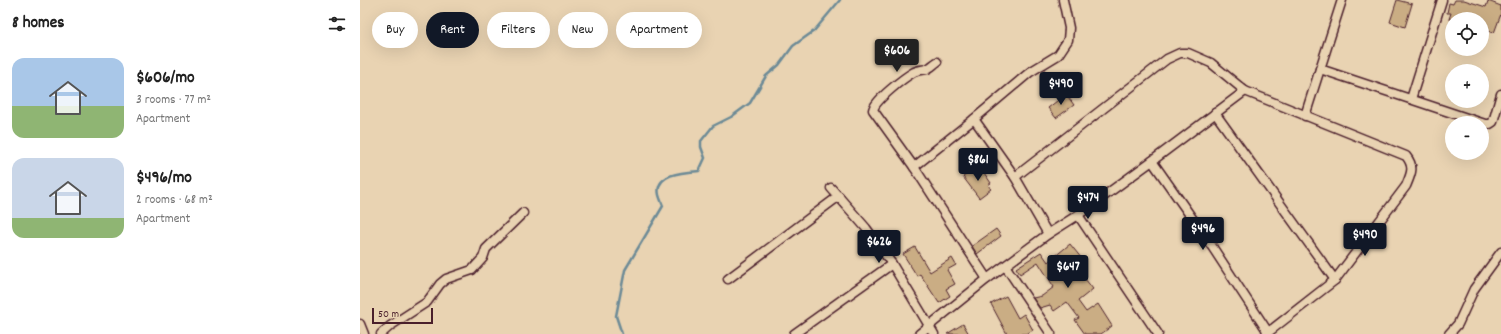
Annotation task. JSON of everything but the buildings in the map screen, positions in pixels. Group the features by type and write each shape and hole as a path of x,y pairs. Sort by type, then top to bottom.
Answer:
{"street":[{"path":"914,166 974,119 1030,72 1058,55 1068,40 1069,28 1063,0"},
{"path":"1305,116 1342,0"},
{"path":"1411,99 1442,0"},
{"path":"1015,177 1167,59 1180,52 1211,63 1245,91 1406,156 1411,163 1410,177 1406,186 1335,280 1267,333 1213,248 1152,161"},
{"path":"937,62 928,69 915,72 874,106 873,110 914,166 987,279"},
{"path":"1320,70 1490,124 1493,122 1501,94"},
{"path":"919,334 987,279 1006,267 1048,234 1078,215 1245,91"},
{"path":"1215,113 1335,280"},
{"path":"974,119 1015,177 1048,234"},
{"path":"831,188 866,228 892,264 930,324 934,334"},
{"path":"728,279 839,196"},
{"path":"381,334 390,326 427,302 440,284 446,279 472,270 483,258 486,249 523,213"},
{"path":"1078,215 1158,334"},
{"path":"1449,334 1458,324 1474,289 1501,252"},
{"path":"794,334 892,264"},
{"path":"1006,267 1051,334"},
{"path":"360,324 366,334"}],"waterway":[{"path":"622,334 616,316 625,270 663,206 659,195 661,182 672,175 699,171 705,158 701,147 701,141 713,126 731,117 750,103 766,76 779,65 793,46 814,31 840,0"}]}
